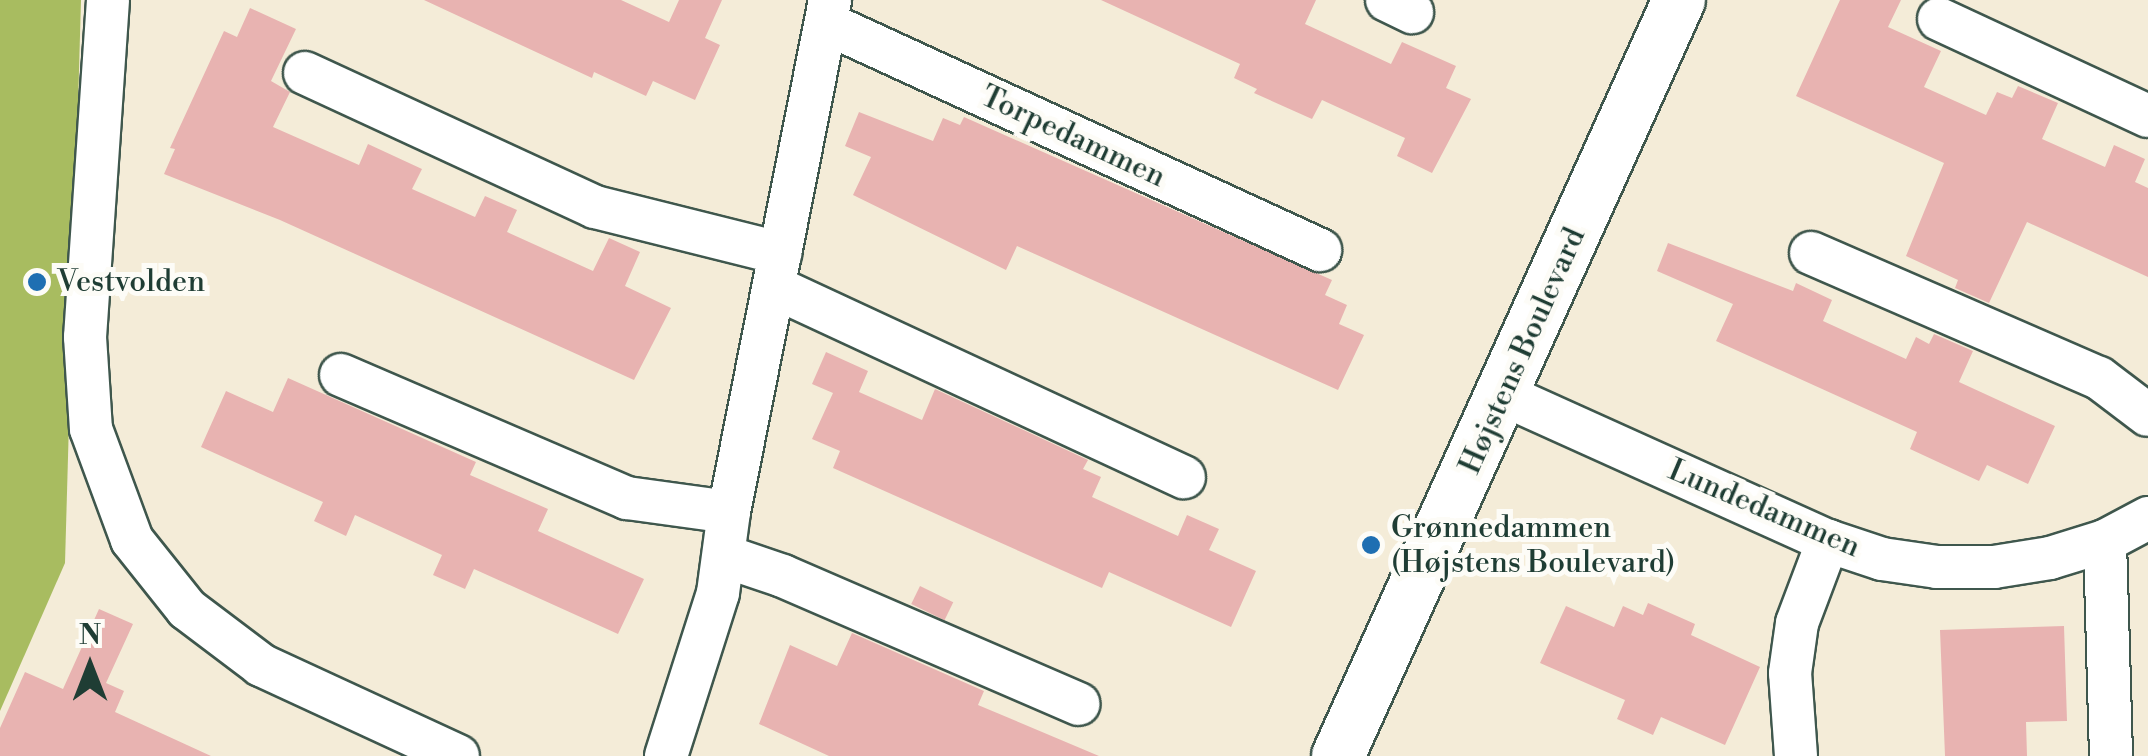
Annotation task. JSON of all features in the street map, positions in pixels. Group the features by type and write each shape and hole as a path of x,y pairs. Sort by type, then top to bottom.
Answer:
{"street":[{"path":"108,0 85,337 91,430 132,540 187,609 260,665 458,756"},
{"name":"Højstens Boulevard","path":"1338,756 1679,0"},
{"name":"Torpedammen","path":"666,756 718,593 730,512 828,12 1320,250"},
{"path":"1939,18 2148,116"},
{"path":"305,74 594,208 777,270 1184,477"},
{"path":"1810,252 2099,378 2148,415"},
{"path":"342,375 627,498 730,512"},
{"name":"Lundedammen","path":"1504,395 1828,541 1882,559 1937,567 1994,567 2050,558 2105,541 2148,518"},
{"path":"1796,756 1790,673 1797,623 1828,541"},
{"path":"2105,541 2110,756"},
{"path":"724,556 783,576 1079,704"}],"green space":[{"name":"Vestvolden","path":"0,0 81,0 65,563 0,711"}],"building":[{"path":"424,0 621,0 669,22 679,0 722,0 705,38 720,45 695,100 653,81 646,96 594,72 592,78"},
{"path":"1101,0 1316,0 1305,24 1391,64 1402,42 1456,66 1446,88 1471,99 1432,173 1397,156 1405,138 1322,100 1312,119 1254,93 1257,89 1234,78 1240,64"},
{"path":"1840,0 1901,0 1888,27 1941,51 1924,87 1986,115 1997,92 2012,98 2018,86 2058,103 2042,139 2105,167 2114,145 2145,159 2135,182 2148,188 2148,277 2027,222 1989,303 1955,288 1958,280 1906,256 1944,163 1796,96"},
{"path":"250,8 296,29 271,81 290,92 273,127 359,165 368,144 422,169 412,189 475,217 485,196 517,210 507,232 593,271 609,238 640,252 625,286 671,308 634,380 280,220 164,174 175,149 170,148 224,31 237,37"},
{"path":"859,112 933,141 943,118 960,125 964,117 1332,280 1325,295 1347,305 1339,324 1364,335 1338,390 1017,246 1006,270 853,195 871,157 845,146"},
{"path":"1668,243 1793,291 1796,283 1832,300 1823,321 1906,359 1916,337 1929,344 1934,334 1973,351 1959,382 2055,426 2028,484 1987,465 1979,481 1910,449 1917,432 1716,341 1733,304 1657,271"},
{"path":"826,352 868,371 859,392 922,420 935,389 1088,460 1083,469 1101,477 1092,497 1178,536 1187,515 1219,529 1209,550 1256,571 1231,627 1109,572 1102,588 833,468 840,451 812,439 833,393 812,384"},
{"path":"288,378 476,462 470,475 548,509 538,531 644,579 618,634 474,569 465,589 433,575 442,555 355,515 346,536 314,521 323,502 201,447 226,391 273,412"},
{"path":"920,586 953,602 944,620 911,604"},
{"path":"1648,603 1695,624 1691,635 1760,667 1725,745 1661,717 1653,735 1617,719 1625,700 1540,663 1566,606 1614,627 1623,606 1643,615"},
{"path":"99,609 133,624 106,683 124,691 115,712 211,756 0,756 0,728 25,672 63,689"},
{"path":"2064,626 2067,721 2026,722 2027,756 1945,756 1940,630"},
{"path":"852,633 984,691 978,705 1099,756 829,756 759,724 790,645 837,666"}],"place":[{"name":"Vestvolden","path":"37,282"},
{"name":"Grønnedammen (Højstens Boulevard)","path":"1371,545"}]}
